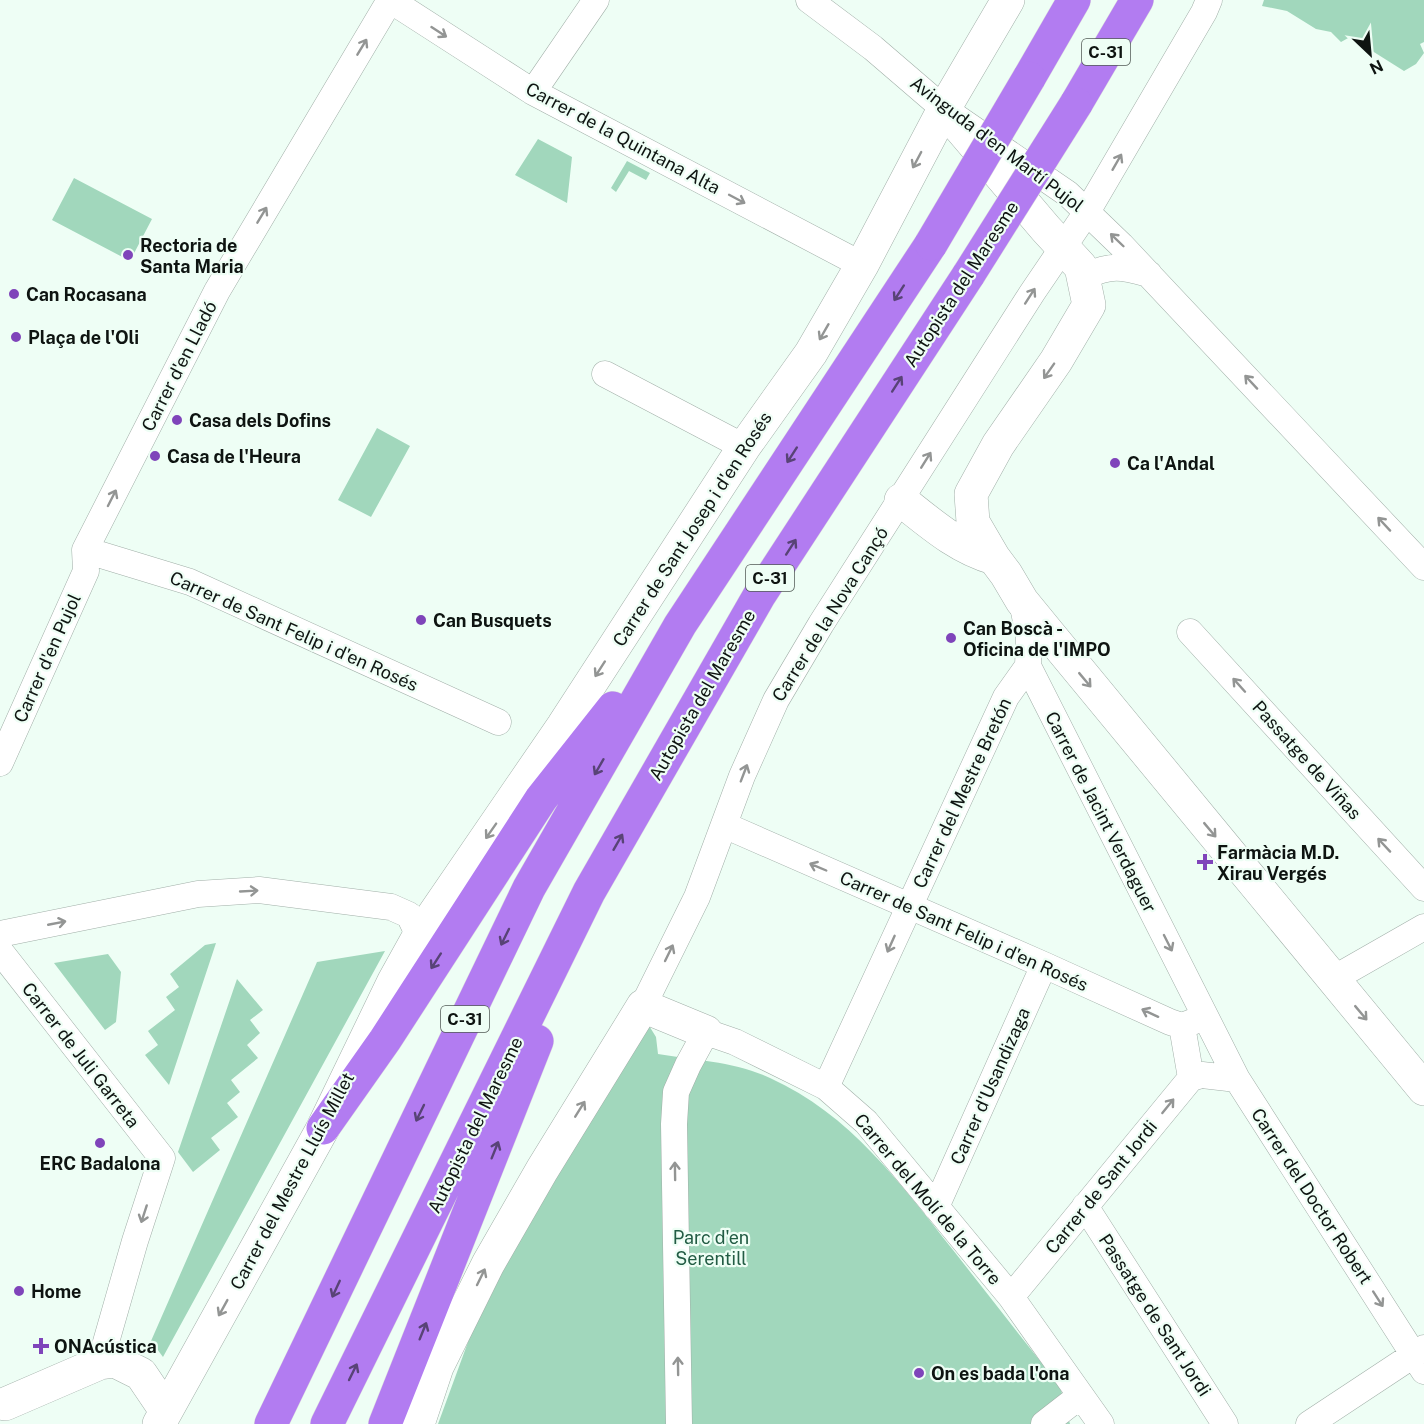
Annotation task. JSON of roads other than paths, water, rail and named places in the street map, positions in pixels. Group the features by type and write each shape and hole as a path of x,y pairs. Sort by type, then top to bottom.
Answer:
{"highway":[{"name":"C-31","path":"271,1424 529,888 680,625 931,244 1074,0"},
{"name":"Autopista del Maresme","path":"327,1424 589,892 759,596 969,274 1076,104 1137,0"},
{"path":"323,1128 385,1040 541,799 680,625"},
{"path":"387,1424 526,1072 589,892"}],"street":[{"name":"Carrer de la Quintana Alta","path":"390,0 533,92 862,265"},
{"name":"Carrer d'en Lladó","path":"85,550 217,291 390,0"},
{"path":"533,92 596,0"},
{"name":"Avinguda d'en Martí Pujol","path":"810,0 873,48 944,109 1068,194 1149,274 1424,567"},
{"name":"Carrer de Sant Josep i d'en Rosés","path":"419,936 563,726 744,447 811,353 862,265 944,109 1008,0"},
{"name":"Carrer de la Nova Cançó","path":"644,1006 697,897 753,750 776,700 821,624 1025,303 1087,212 1209,0"},
{"path":"944,109 1081,267 1089,305 1056,361 998,445 971,494 973,522 1023,601 1424,1089"},
{"path":"1085,279 1086,276 1099,270 1119,267 1149,274"},
{"path":"605,374 744,447"},
{"path":"901,500 951,538 974,552 994,558"},
{"name":"Carrer de Sant Felip i d'en Rosés","path":"85,550 190,582 498,722"},
{"name":"Carrer d'en Pujol","path":"0,763 86,572 85,550"},
{"name":"Carrer de Jacint Verdaguer","path":"1023,601 1029,637 1028,666 1193,1021"},
{"name":"Passatge de Viñas","path":"1190,632 1424,888"},
{"name":"Carrer del Mestre Bretón","path":"826,1087 1006,697 1028,666"},
{"name":"Carrer de Sant Felip i d'en Rosés","path":"724,825 1170,1022 1193,1021"},
{"path":"0,934 198,894 258,890 391,908 409,915 419,936"},
{"path":"1333,979 1424,927"},
{"name":"Carrer del Mestre Lluís Millet","path":"163,1418 323,1128 394,981 419,936"},
{"name":"Carrer de Juli Garreta","path":"0,951 162,1158 135,1241 100,1363"},
{"name":"Carrer d'Usandizaga","path":"936,1208 1044,965"},
{"path":"418,1424 437,1367 488,1264 542,1170 644,1006 694,1027 688,1065 676,1092 674,1124 679,1424"},
{"path":"1193,1021 1191,1078 1202,1076 1237,1079"},
{"name":"Carrer del Doctor Robert","path":"1193,1021 1237,1079 1420,1358"},
{"name":"Carrer del Molí de la Torre","path":"694,1027 735,1042 826,1087 866,1122 1011,1297 1101,1424"},
{"name":"Carrer de Sant Jordi","path":"1011,1297 1191,1078"},
{"name":"Passatge de Sant Jordi","path":"1085,1206 1225,1424"},
{"path":"1309,1424 1420,1358"},
{"path":"5,1405 100,1363 115,1361 141,1374 163,1418"},
{"path":"387,1424 437,1367"},
{"path":"1044,1424 1080,1396"}],"place":[{"name":"Rectoria de Santa Maria","path":"128,255"},
{"name":"Can Rocasana","path":"14,294"},
{"name":"Plaça de l'Oli","path":"16,337"},
{"name":"Casa dels Dofins","path":"177,420"},
{"name":"Casa de l'Heura","path":"155,456"},
{"name":"Ca l'Andal","path":"1115,463"},
{"name":"Can Busquets","path":"421,620"},
{"name":"Can Boscà - Oficina de l'IMPO","path":"951,638"},
{"name":"Farmàcia M.D. Xirau Vergés","path":"1205,862"},
{"name":"ERC Badalona","path":"100,1143"},
{"name":"Home","path":"19,1291"},
{"name":"ONAcústica","path":"41,1346"},
{"name":"On es bada l'ona","path":"919,1373"}],"park label":[{"name":"Parc d'en Serentill","path":"711,1247"}]}
